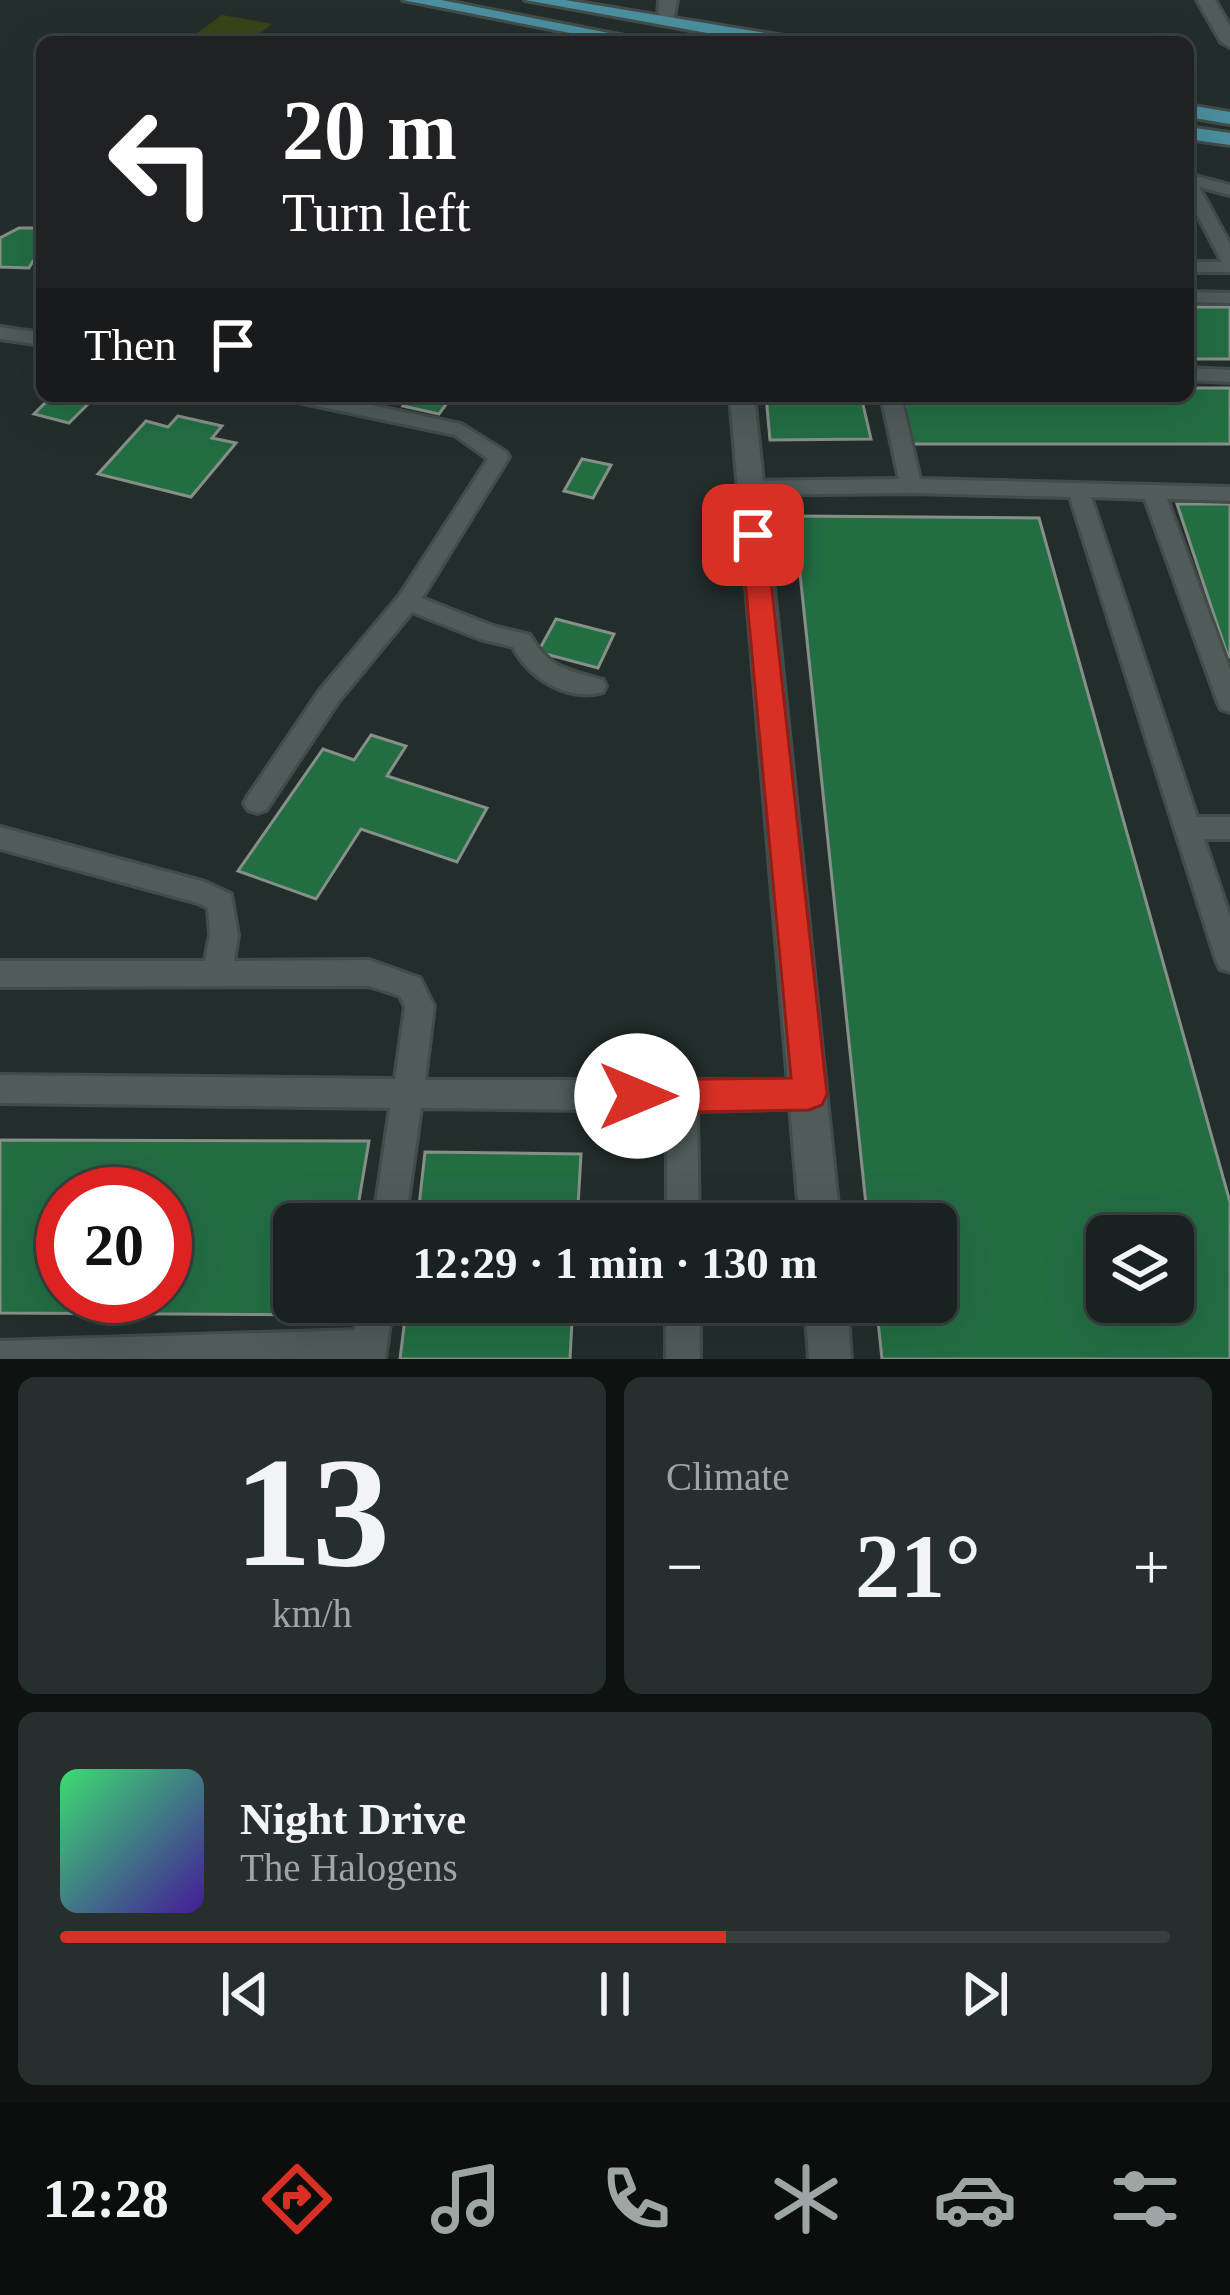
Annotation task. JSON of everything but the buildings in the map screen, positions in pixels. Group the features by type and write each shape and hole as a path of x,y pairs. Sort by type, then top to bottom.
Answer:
{"main road":[{"path":"412,0 572,36"},
{"path":"534,0 667,9 768,36"},
{"path":"1196,112 1230,114"},
{"path":"1194,135 1230,139"}],"street":[{"path":"1206,0 1230,42"},
{"path":"742,402 818,1203"},
{"path":"827,1323 830,1359"}],"lane":[{"path":"1194,181 1230,190"},
{"path":"1194,192 1230,263 1194,266"},
{"path":"1194,297 1230,298"},
{"path":"0,333 36,338"},
{"path":"1194,374 1230,376"},
{"path":"257,803 329,696 408,601 499,458 460,430 327,402"},
{"path":"892,402 911,486"},
{"path":"749,488 911,486 1230,494"},
{"path":"1078,489 1227,943"},
{"path":"1154,493 1224,672 1230,703"},
{"path":"408,601 488,633 522,640 529,658 548,674 561,682 594,686"},
{"path":"1188,828 1230,828"},
{"path":"0,838 205,893 221,902 224,935 217,974"},
{"path":"0,974 369,974 410,987 421,1006 392,1203"},
{"path":"0,1089 682,1097 809,1094"},
{"path":"682,1097 683,1203"},
{"path":"0,1358 369,1353 373,1323"},
{"path":"683,1323 683,1359"}],"green space":[{"path":"222,15 272,24 257,36 193,36"}],"route":[{"path":"637,1096 809,1094 753,535"}]}
